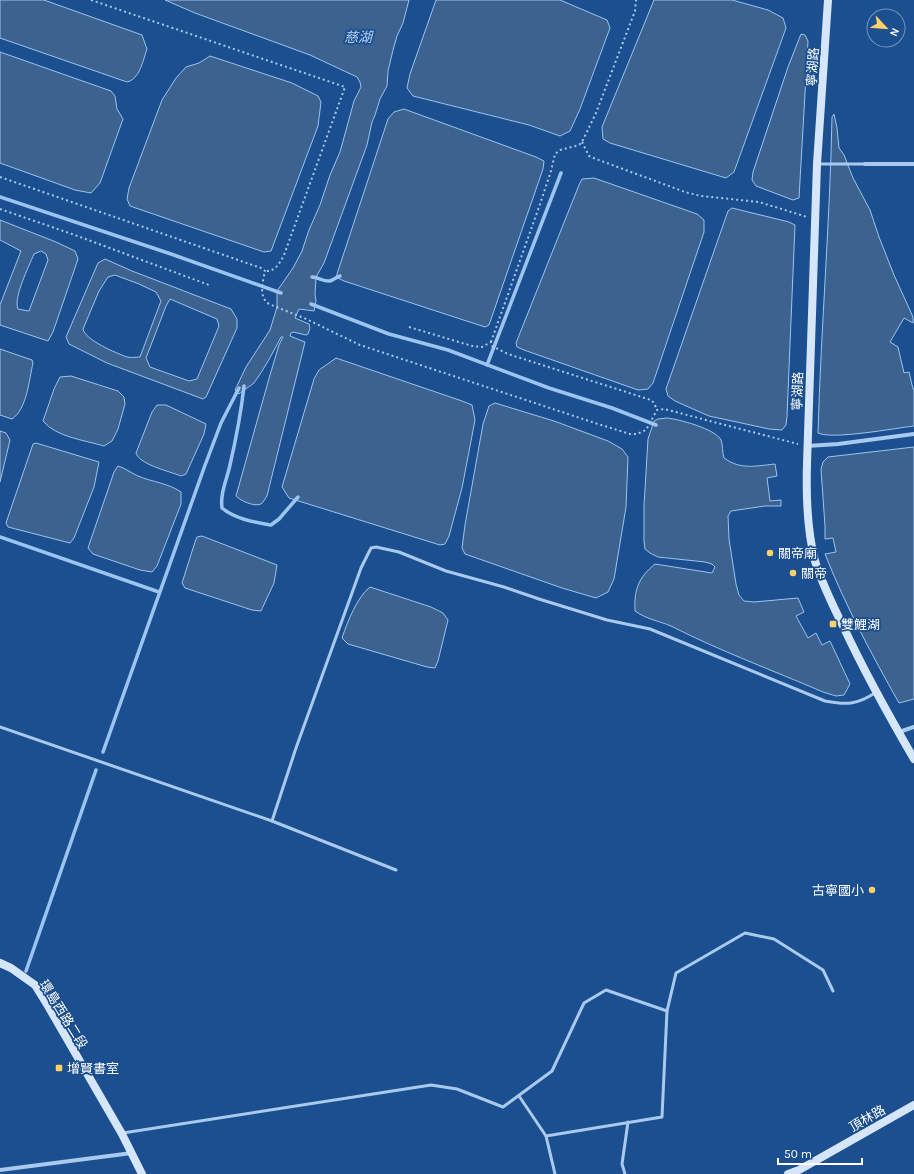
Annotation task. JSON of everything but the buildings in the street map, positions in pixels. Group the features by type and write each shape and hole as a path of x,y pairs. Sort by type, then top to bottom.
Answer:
{"main road":[{"name":"寧湖路","path":"828,0 817,164 807,446 807,509 815,560 833,606 876,692 914,759"},
{"name":"環島西路二段","path":"0,962 35,985 122,1134 142,1174"},
{"name":"頂林路","path":"788,1174 799,1170 914,1105"}],"street":[{"path":"865,164 914,164"},
{"path":"807,446 838,444 914,434"},
{"path":"898,732 914,727"},
{"path":"0,1170 132,1153"}],"lane":[{"path":"817,164 865,164"},
{"path":"272,821 329,656 361,568 371,548 376,547 399,552 452,573 504,586 539,599 607,620 650,629 825,701 836,703 858,702 876,692"},
{"path":"0,727 272,821 396,870"},
{"path":"546,1136 662,1117 667,1011 676,973 745,933 774,939 823,970 833,991"},
{"path":"122,1134 431,1085 457,1090 503,1107 552,1070 584,1003 606,990 667,1011"},
{"path":"519,1096 546,1136 555,1174"},
{"path":"625,1174 622,1164 628,1122"}],"path":[{"path":"0,177 265,271 271,271 278,267 284,255 345,87 91,0"},
{"path":"409,327 472,346 482,347 491,342 539,207 555,154 560,150 579,145 582,142 596,113 635,11 636,0"},
{"path":"582,142 589,156 685,192 701,196 759,202 815,220"},
{"path":"0,209 209,285"},
{"path":"265,271 262,291 266,302 300,316 360,345 630,434 643,432 648,427 656,410 654,403 651,400 498,350 492,346 491,342"},
{"path":"656,410 664,409 807,446"}],"water":[{"path":"0,0 44,0 142,35 147,49 138,73 127,82 0,38"},
{"name":"慈湖","path":"165,0 409,0 403,23 393,50 388,71 387,86 380,99 372,122 367,145 324,263 316,277 316,301 314,311 299,309 295,318 309,324 310,328 308,334 306,335 293,332 290,336 305,342 267,496 261,504 258,505 248,503 236,496 270,375 283,337 281,337 254,383 239,394 235,390 246,367 270,330 277,307 277,291 293,268 302,251 340,152 354,101 361,87 357,77 310,55 195,13"},
{"path":"436,0 560,0 607,20 610,28 580,109 570,131 560,136 529,125 413,96 407,88 410,74"},
{"path":"654,0 732,0 768,10 783,18 786,28 734,172 726,178 610,143 603,139 602,127"},
{"path":"801,34 805,35 808,41 799,198 793,200 756,186 752,180 753,172 788,67"},
{"path":"0,52 111,91 115,96 117,109 123,119 100,183 91,193 75,190 0,163"},
{"path":"210,56 292,83 318,96 321,102 318,126 271,251 264,252 130,206 127,199 129,188 162,100 176,78 186,67 199,63"},
{"path":"404,109 544,161 543,169 489,325 485,327 344,281 336,277 388,119 394,112"},
{"path":"834,114 839,148 844,155 853,178 870,210 894,275 913,317 913,323 904,318 890,342 898,347 904,373 909,372 914,389 914,426 850,434 825,435 818,433 832,117"},
{"path":"594,178 697,214 704,220 704,232 653,383 648,389 638,390 517,347 516,343 579,185 582,179"},
{"path":"732,208 789,222 795,225 787,416 786,425 782,430 769,429 709,416 675,401 668,396 666,389 728,211"},
{"path":"0,220 75,251 78,259 53,332 48,341 0,325 0,305 21,251 0,240","holes":["41,251 46,254 48,260 29,311 18,309 17,304 20,290 34,254"]},
{"path":"105,259 231,309 237,319 237,328 206,397 203,399 107,363 69,344 66,337 98,263","holes":["115,275 156,292 161,301 140,357 127,357 109,349 95,342 85,333 83,329 99,291 108,277","170,299 217,319 219,326 197,379 189,381 150,367 146,358"]},
{"path":"0,349 32,360 33,363 29,386 24,401 17,414 12,419 0,415"},
{"path":"336,358 472,405 475,420 462,488 449,536 445,544 440,545 289,498 282,487 314,379 319,370"},
{"path":"71,376 118,391 124,397 125,404 118,429 112,441 104,446 79,440 55,431 43,421 54,389 60,377"},
{"path":"495,403 554,421 608,441 622,449 628,457 626,507 614,579 608,592 596,598 562,588 465,554 462,548 465,525 483,424 489,406"},
{"path":"157,405 166,405 206,424 204,434 186,474 181,476 143,461 136,453 152,412"},
{"path":"667,418 705,428 718,436 722,442 724,458 730,462 742,466 775,464 777,476 767,478 770,501 781,500 781,506 765,506 731,511 728,516 729,539 739,595 744,601 754,602 798,598 804,612 796,616 808,638 816,633 822,645 830,641 850,684 844,695 836,696 823,692 727,652 635,611 635,597 638,585 649,569 655,564 712,573 715,567 712,564 705,562 658,557 645,549 644,506 648,439 654,421"},
{"path":"0,431 6,433 10,440 0,482"},
{"path":"36,443 99,462 94,487 74,538 70,543 8,527 6,523 33,444"},
{"name":"雙鯉湖","path":"914,447 914,699 899,703 859,630 825,554 836,552 833,538 825,539 821,469 823,462 828,457"},
{"path":"118,466 138,476 181,492 181,504 157,566 152,572 140,570 93,554 88,548 114,472"},
{"path":"202,536 277,565 274,583 261,611 252,610 185,588 182,583 195,542 197,537"},
{"path":"370,587 431,607 443,613 448,620 435,668 348,644 342,638 357,604 365,591"}],"waterway":[{"path":"487,365 561,173"},
{"path":"0,197 171,254 281,293"},
{"path":"312,277 331,281 340,276"},
{"path":"311,304 389,334 448,350 549,388 612,408 656,425"},
{"path":"244,386 236,436 223,491 222,508 233,515 251,521 271,525 279,519 298,497"},
{"path":"103,752 204,468 221,423 239,388"},
{"path":"0,537 159,592"},
{"path":"26,971 96,770"}],"place":[{"name":"關帝廟","path":"770,553"},
{"name":"關帝","path":"793,573"},
{"name":"雙鯉湖","path":"833,624"},
{"name":"古寧國小","path":"872,890"},
{"name":"增賢書室","path":"59,1068"}]}
